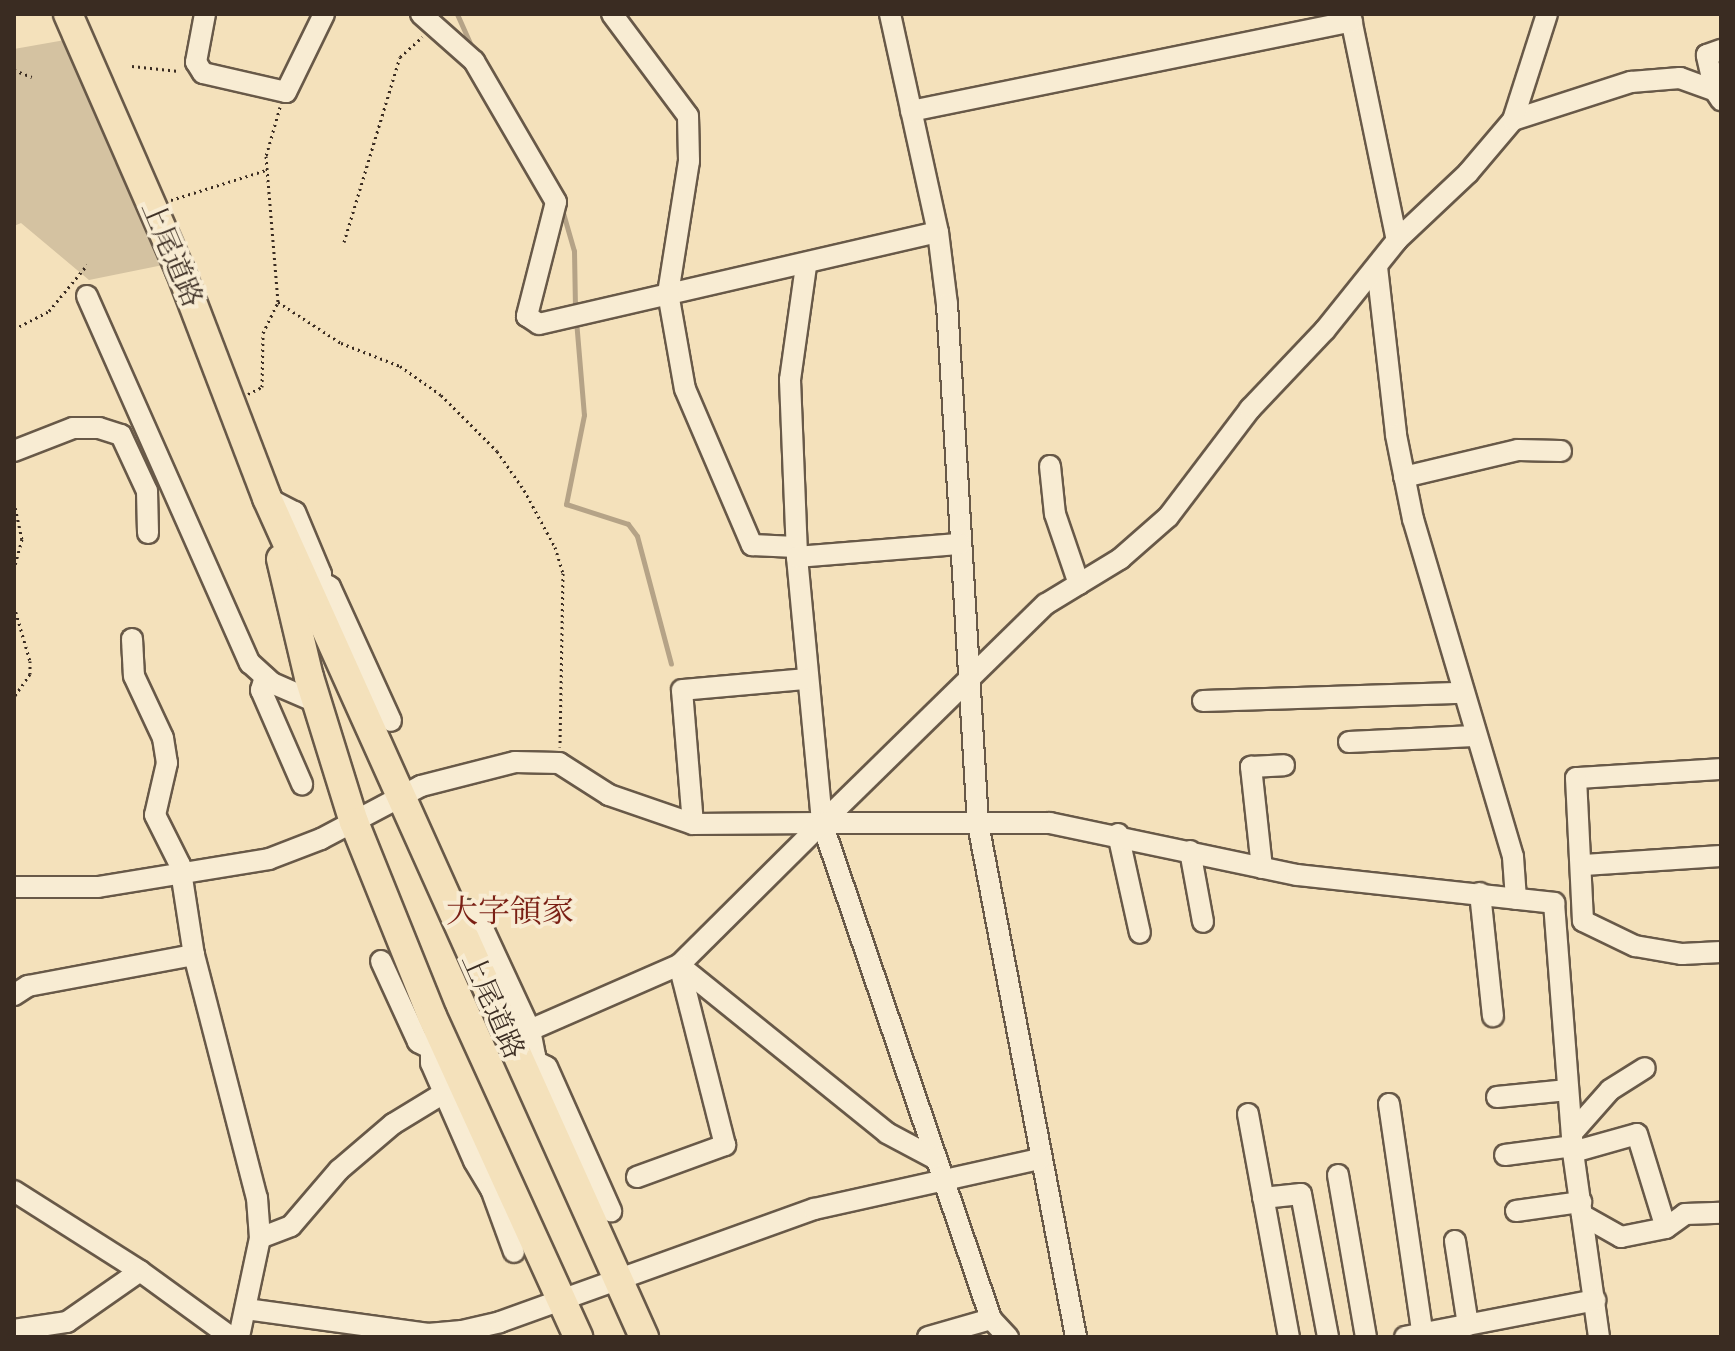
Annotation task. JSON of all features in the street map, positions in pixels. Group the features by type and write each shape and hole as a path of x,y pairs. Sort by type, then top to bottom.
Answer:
{"highway":[{"name":"上尾道路","path":"69,18 153,206 232,401 267,498 316,702 354,822 435,1039 502,1191 562,1301 578,1337"},
{"name":"上尾道路","path":"267,498 315,586 399,798 448,906 530,1069 644,1337"}],"street":[{"path":"205,14 196,62 203,73 286,92 324,14"},
{"path":"612,14 688,116 689,161 668,293 685,389 752,545 796,552 960,544"},
{"path":"890,14 938,232 955,381 966,678 978,824 1076,1337"},
{"path":"530,1030 679,965 966,678 1046,604 1120,559 1168,517 1250,409 1377,267 1397,240 1468,173 1513,120 1547,14"},
{"path":"911,111 1351,18 1397,240"},
{"path":"429,19 474,61 556,202 527,316 539,324 668,293 806,266 938,232"},
{"path":"1718,95 1707,55 1721,50"},
{"path":"1513,120 1631,82 1680,78 1718,95"},
{"path":"806,266 790,380 796,552 822,823 991,1319 1008,1337"},
{"path":"1377,267 1404,477 1474,736 1513,857 1516,899"},
{"path":"87,296 250,663 265,677 316,702"},
{"path":"14,451 89,427 125,440 147,432"},
{"path":"125,440 147,491 148,533"},
{"path":"1404,477 1518,450 1561,451"},
{"path":"1050,466 1055,514 1079,584"},
{"path":"315,586 330,587 391,721"},
{"path":"132,639 138,688 150,704 165,750 155,815 182,877 194,955 257,1198 260,1238 239,1337"},
{"path":"265,677 261,690 302,784"},
{"path":"693,824 682,690 806,679"},
{"path":"1203,701 1463,693"},
{"path":"1349,742 1474,736"},
{"path":"14,887 98,887 182,877 269,859 464,771 515,762 559,763 609,795 693,824 1050,823 1118,834 1262,868 1554,903 1635,946 1682,954 1721,952"},
{"path":"1262,868 1251,767 1284,765"},
{"path":"1583,921 1584,865 1576,778 1721,769"},
{"path":"1118,834 1140,933"},
{"path":"1190,851 1203,922"},
{"path":"1584,865 1721,856"},
{"path":"1480,893 1493,1016"},
{"path":"1554,903 1573,1144 1599,1337"},
{"path":"448,906 467,910 479,920 530,1030 530,1069 547,1067 611,1211"},
{"path":"14,995 28,986 194,955"},
{"path":"381,961 418,1042 435,1039 444,1093 502,1191 514,1252"},
{"path":"679,965 887,1133 934,1158"},
{"path":"637,1177 725,1145 679,965"},
{"path":"1573,1144 1610,1090 1645,1068"},
{"path":"1497,1097 1568,1090"},
{"path":"260,1238 291,1226 339,1170 393,1124 444,1093"},
{"path":"1389,1104 1417,1336 1595,1300"},
{"path":"1248,1114 1289,1337"},
{"path":"1505,1155 1637,1134 1666,1228"},
{"path":"246,1309 428,1334 500,1322 814,1209 1040,1159"},
{"path":"1338,1175 1366,1337"},
{"path":"14,1191 140,1271 231,1337"},
{"path":"1263,1198 1301,1194 1328,1337"},
{"path":"1516,1211 1582,1208 1621,1237 1666,1228 1685,1214 1721,1213"},
{"path":"1455,1241 1468,1325"},
{"path":"14,1330 67,1322 140,1271"},
{"path":"928,1337 991,1319"}],"path":[{"path":"344,242 400,57 429,19"},
{"path":"132,66 203,73"},
{"path":"14,70 32,77"},
{"path":"232,401 262,387 263,333 278,302 266,170 268,138 286,92"},
{"path":"153,206 266,170"},
{"path":"14,329 49,311 87,265"},
{"path":"278,302 341,343 400,366 441,395 497,451 524,490 555,547 563,573 559,763"},
{"path":"14,502 22,539 14,568"},
{"path":"14,606 30,661 30,674 14,697"}],"shaded area":[{"path":"65,40 163,265 89,280 21,223 14,226 14,49"}],"waterway":[{"path":"457,14 472,48"},
{"path":"561,206 574,251 575,310"},
{"path":"576,320 584,415 566,504 628,524 637,536 671,664"}],"district":[{"name":"大字領家","path":"510,911"}]}
